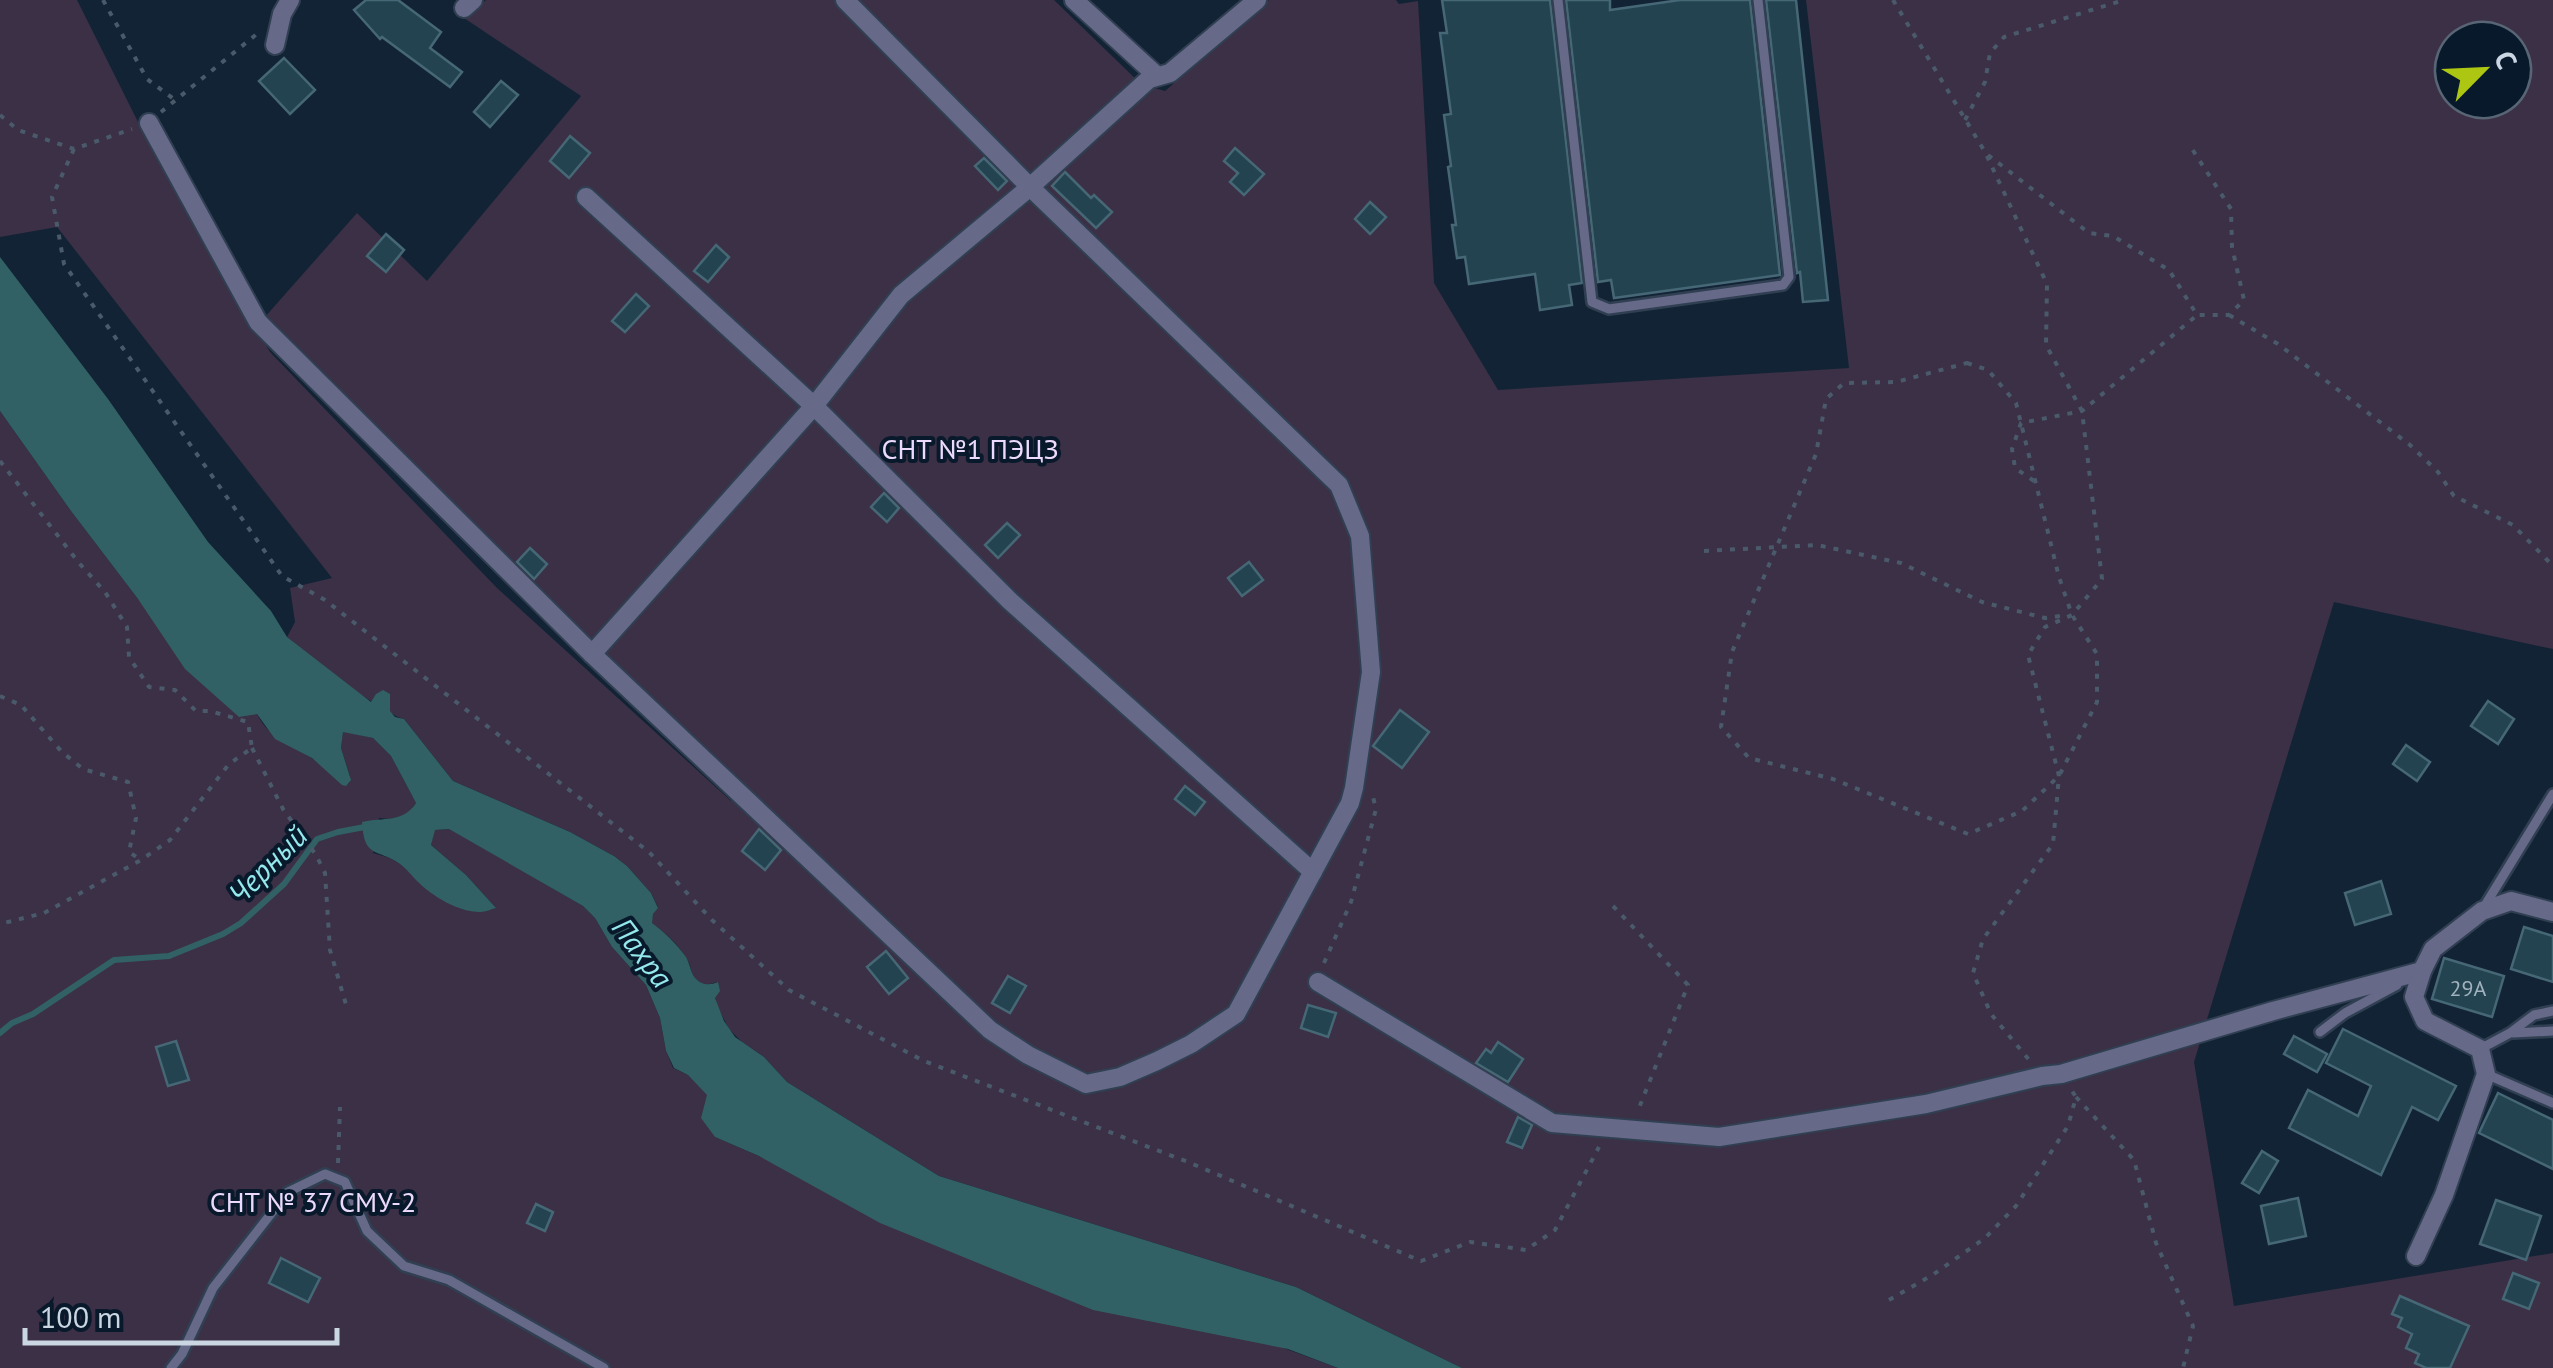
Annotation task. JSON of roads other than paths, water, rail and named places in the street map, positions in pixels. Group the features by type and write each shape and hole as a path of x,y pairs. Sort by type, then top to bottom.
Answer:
{"street":[{"path":"149,123 258,322 592,654 990,1030 1028,1055 1086,1084 1120,1078 1191,1044 1236,1014 1350,803 1371,672 1360,536 1340,485 1030,187 845,0"},
{"path":"1074,0 1156,75"},
{"path":"592,654 814,406 902,295 1030,187 1148,79 1170,72 1257,0"},
{"path":"275,45 286,7"},
{"path":"586,197 814,406 1010,601 1314,872"},
{"path":"2416,1256 2444,1196 2486,1074 2480,1049 2425,1022 2414,997 2422,971 2433,949 2482,910 2510,900 2553,912"},
{"path":"1318,982 1552,1124 1718,1137 1926,1104 2051,1075 2422,971"}],"lane":[{"path":"1558,0 1592,302 1608,309 1782,285 1789,277 1758,0"},
{"path":"2482,910 2553,794"},
{"path":"2320,1032 2422,971"},
{"path":"2480,1049 2534,1015 2553,1011"},
{"path":"2510,1033 2553,1031"},
{"path":"2486,1074 2553,1103"},
{"path":"171,1368 182,1354 213,1288 288,1192 326,1174 345,1182 368,1231 404,1266 449,1280 604,1368"}],"water":[{"name":"Пахра","path":"0,257 108,399 208,542 271,611 287,637 371,702 383,690 390,694 390,711 404,719 453,781 570,832 627,866 651,893 658,908 652,923 686,957 696,979 707,984 718,982 720,991 715,998 735,1037 764,1057 787,1082 939,1176 1296,1287 1462,1368 1338,1368 1288,1349 1093,1310 880,1223 759,1156 715,1137 701,1118 707,1095 688,1075 674,1068 646,985 583,906 449,829 435,830 431,845 496,908 472,911 438,897 400,864 373,851 366,842 362,822 405,814 416,803 391,756 373,738 343,732 341,748 351,780 342,785 312,758 275,739 257,714 239,717 185,669 0,411"}],"waterway":[{"name":"Черный","path":"0,1033 114,960 169,956 223,934 284,884 317,839 370,826"}],"park label":[{"name":"СНТ №1 ПЭЦЗ","path":"970,448"},
{"name":"СНТ № 37 СМУ-2","path":"313,1201"}]}
